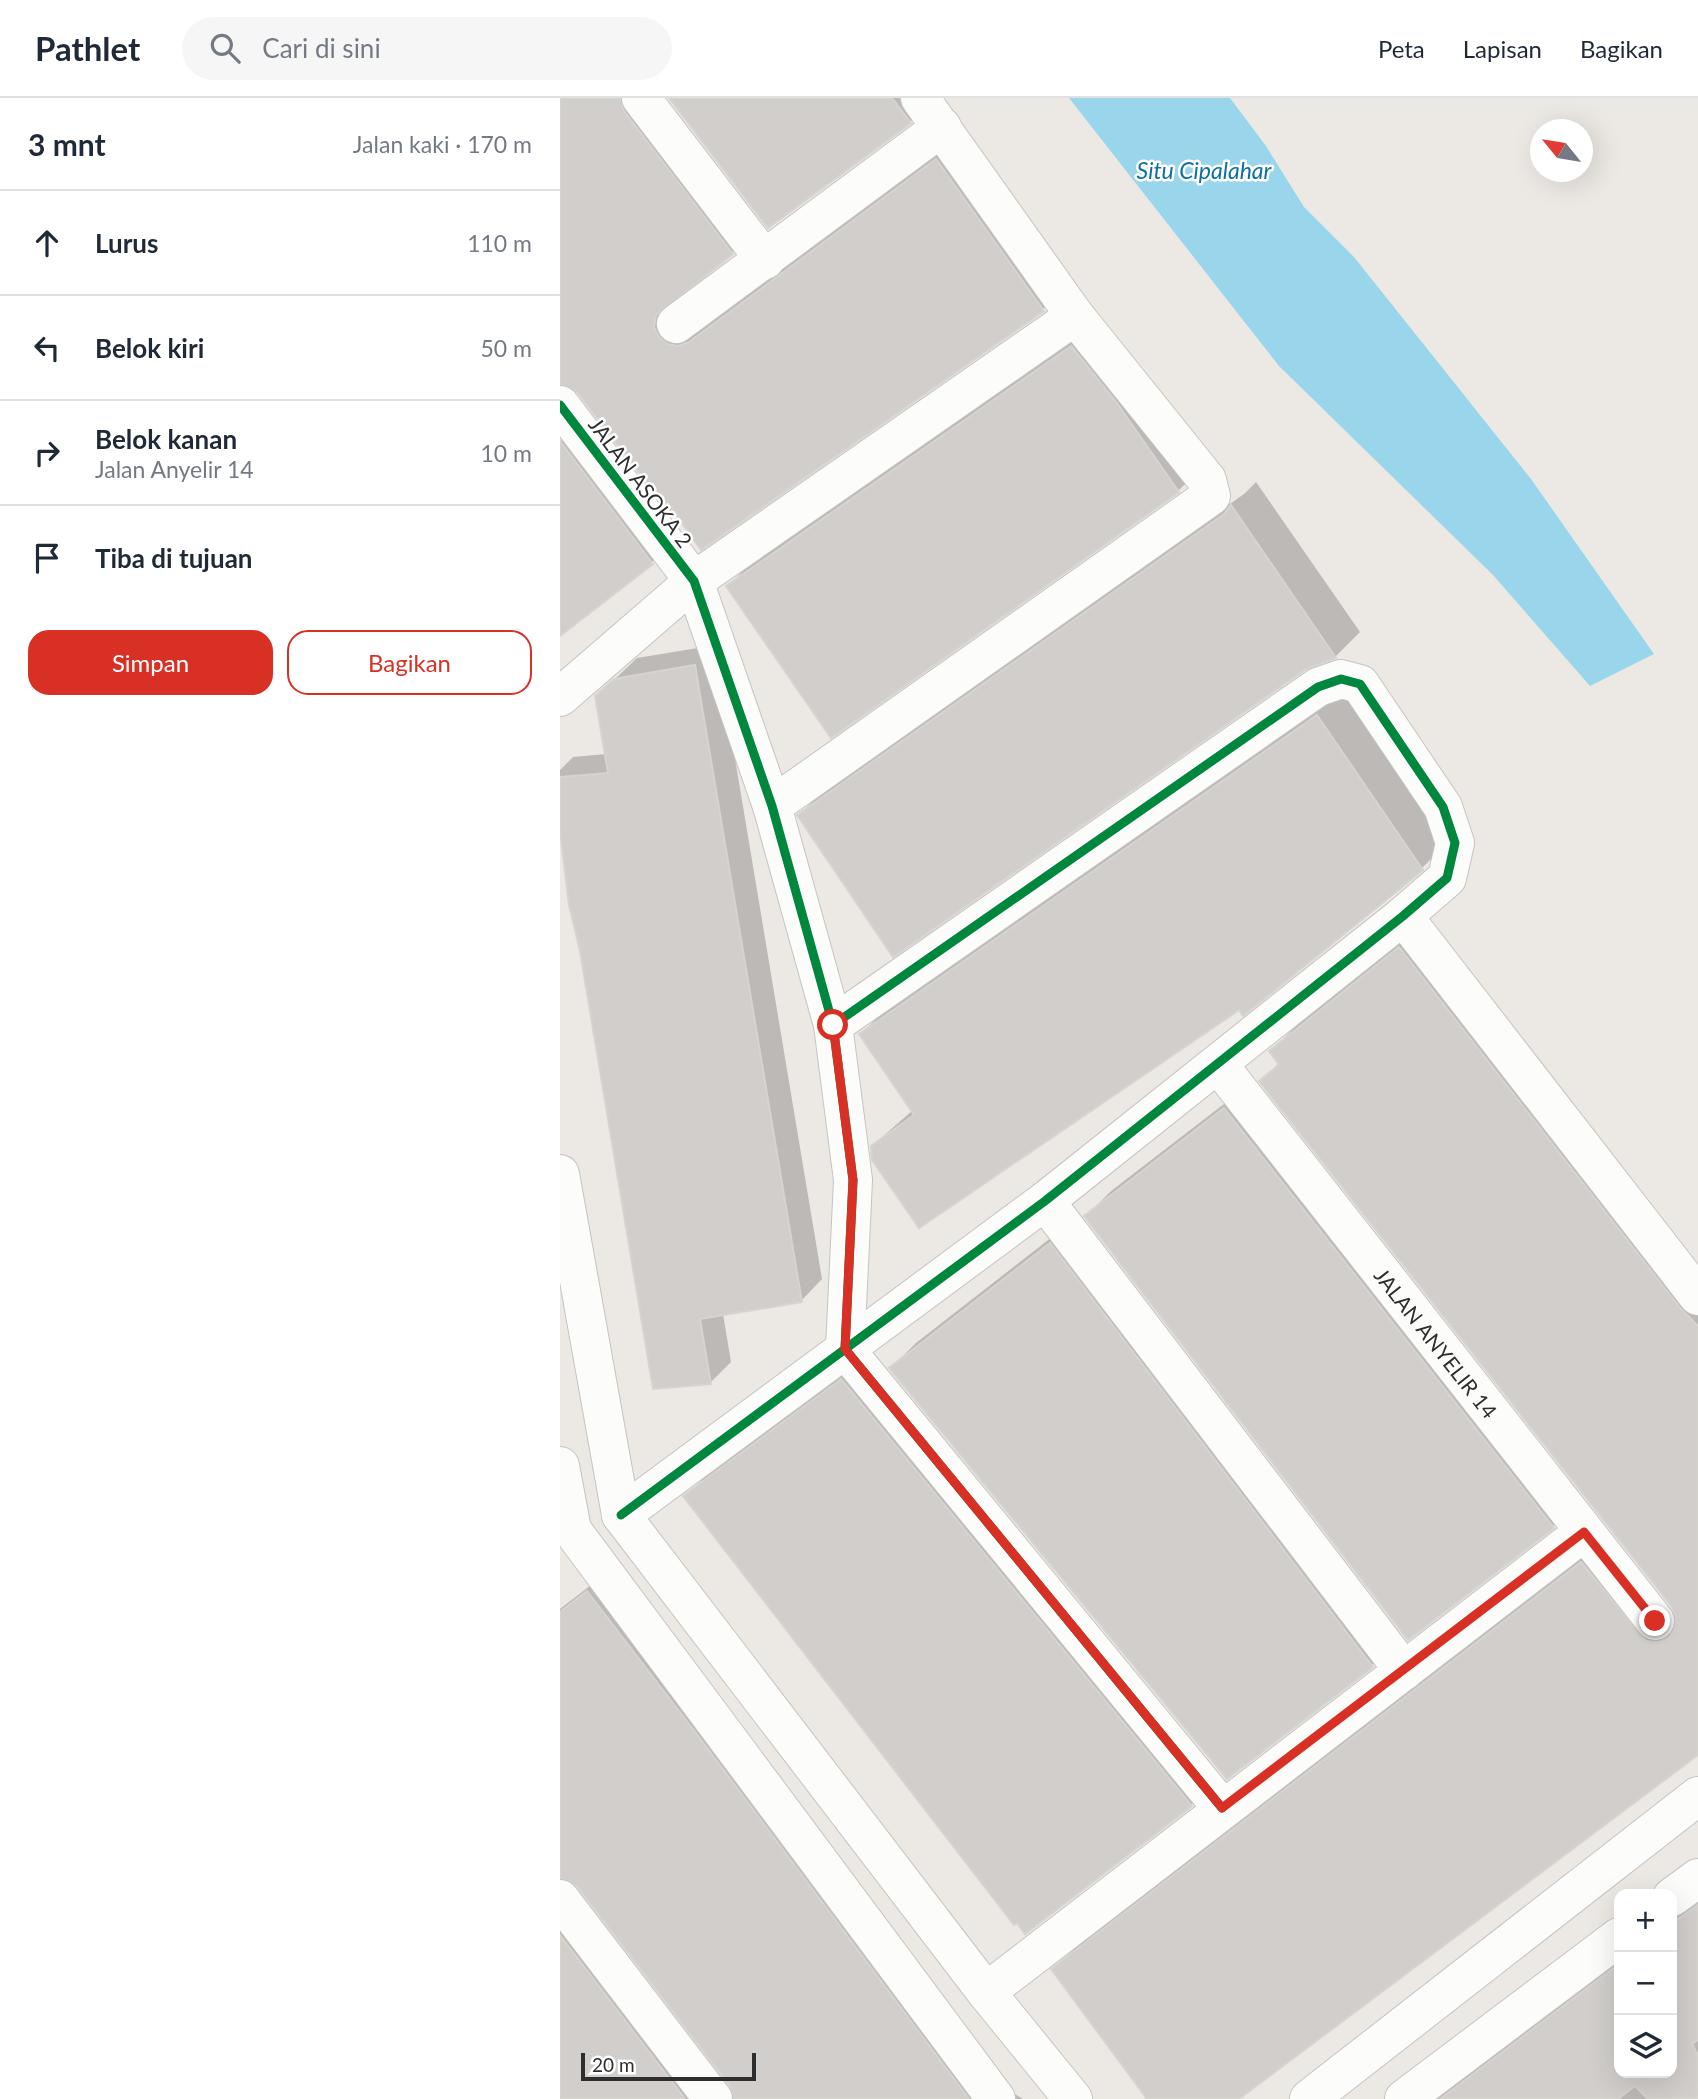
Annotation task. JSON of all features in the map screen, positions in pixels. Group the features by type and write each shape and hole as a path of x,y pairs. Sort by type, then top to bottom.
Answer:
{"street":[{"path":"641,98 765,260"},
{"path":"676,324 765,260 931,113 1075,316 1207,481 1211,496 772,806"},
{"path":"560,697 694,581 1075,316"},
{"name":"JALAN ASOKA 2","path":"560,405 694,581 772,806 833,1025 853,1180 845,1349"},
{"path":"621,1515 1045,1201 1403,916 1447,878 1455,843 1443,807 1360,684 1340,679 1318,687 833,1025"},
{"path":"1403,916 1698,1296"},
{"name":"JALAN ANYELIR 14","path":"1219,1064 1655,1621"},
{"path":"560,1174 621,1515 986,1992 1073,2099"},
{"path":"1045,1201 1404,1671"},
{"path":"845,1349 1222,1808"},
{"path":"560,1466 566,1535 996,2099"},
{"path":"986,1992 1584,1532"},
{"path":"1309,2099 1698,1796"},
{"path":"1677,1893 1698,1878"},
{"path":"560,1899 713,2099"},
{"path":"1404,2099 1614,1941"}],"water":[{"name":"Situ Cipalahar","path":"1069,98 1230,98 1266,146 1304,207 1354,257 1531,479 1654,654 1590,686 1493,575 1279,366"}],"building":[{"path":"560,98 620,98 624,111 733,254 656,315 654,327 658,336 667,344 678,346 689,342 936,159 1044,311 701,550 668,503 670,513 577,392 560,384"},
{"path":"669,98 892,98 911,123 768,228"},
{"path":"1071,346 1117,403 1179,492 831,738 726,586"},
{"path":"560,441 653,564 560,636"},
{"path":"1231,505 1336,658 1306,669 893,957 797,815 1224,514"},
{"path":"695,665 802,1302 700,1319 711,1384 653,1389 580,951 569,905 560,831 560,777 608,773 595,696 614,679"},
{"path":"1317,715 1423,870 1243,1016 1239,1010 919,1228 872,1160 871,1146 914,1115 859,1034"},
{"path":"1399,947 1681,1309 1698,1326 1698,1755 1239,2099 1147,2099 1051,1969 1581,1562 1646,1641 1659,1642 1669,1638 1675,1628 1676,1617 1672,1607 1259,1081 1279,1065 1269,1051"},
{"path":"1224,1108 1554,1528 1408,1640 1084,1216"},
{"path":"1050,1243 1373,1667 1227,1779 889,1368"},
{"path":"841,1379 1192,1806 1025,1934 1017,1923 1014,1925 683,1496"},
{"path":"587,1591 969,2099 734,2099 730,2086 577,1886 560,1878 560,1612"},
{"path":"1698,1905 1698,2040 1692,2044 1698,2055 1698,2099 1648,2099 1635,2086 1618,2099 1440,2099 1614,1968 1614,2078 1677,2078 1677,1920"},
{"path":"560,1935 685,2099 560,2099"}],"cycle path":[{"path":"560,405 694,581 772,806 833,1025 853,1180 845,1349 1222,1808"},
{"path":"621,1515 1045,1201 1403,916 1447,878 1455,843 1443,807 1360,684 1341,679 1318,687 833,1025"}],"route":[{"path":"833,1025 853,1180 845,1349 1222,1808 1584,1532 1655,1621"}]}
